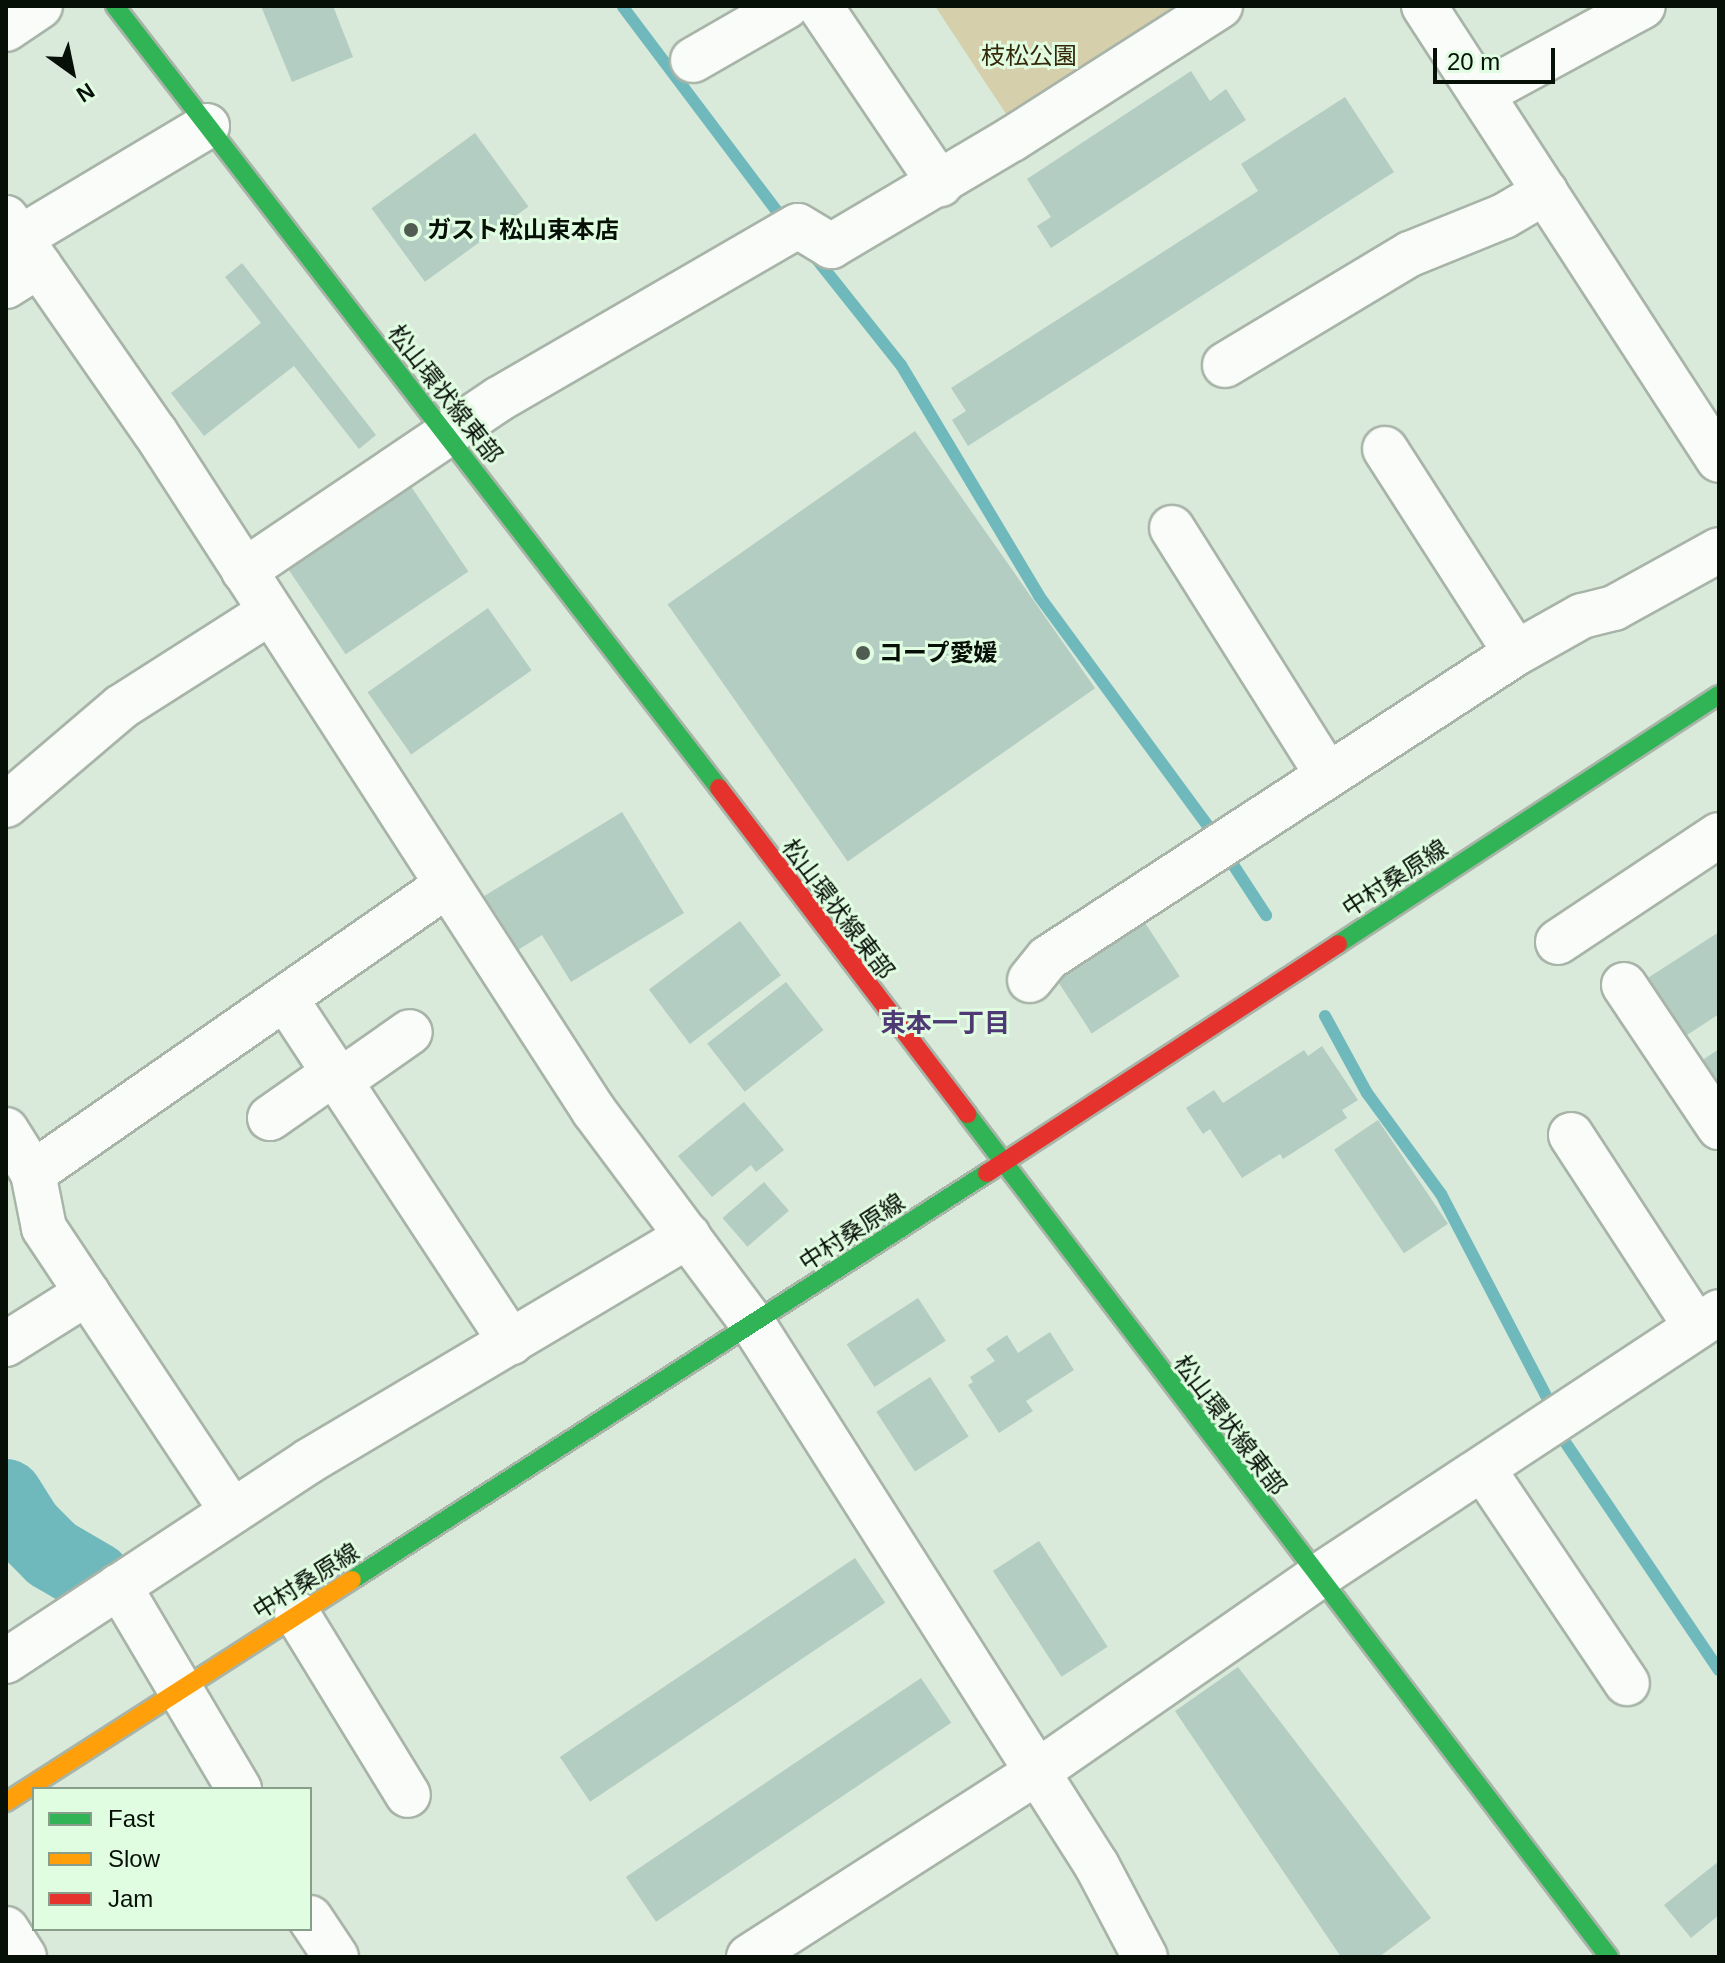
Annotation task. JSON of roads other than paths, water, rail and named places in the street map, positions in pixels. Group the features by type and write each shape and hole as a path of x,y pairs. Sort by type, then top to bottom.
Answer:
{"street":[{"path":"6,29 40,6"},
{"name":"松山環状線東部","path":"115,6 1609,1957"},
{"path":"693,60 787,6"},
{"path":"820,6 940,184"},
{"path":"244,571 445,434 798,226 831,246 940,184 1220,6"},
{"path":"1424,6 1719,460"},
{"path":"1481,94 1643,6"},
{"path":"207,126 18,252 244,571 594,1111 753,1324 1097,1866 1145,1957"},
{"path":"1225,365 1410,254 1504,216 1545,192"},
{"path":"1385,449 1516,653"},
{"path":"1172,528 1327,774"},
{"path":"1030,980 1048,958 1516,653 1582,616 1614,608 1719,550"},
{"path":"6,805 121,707 270,612"},
{"name":"中村桑原線","path":"6,1802 1001,1164 1719,695"},
{"path":"1558,942 1719,835"},
{"path":"33,1173 447,885"},
{"path":"1624,985 1719,1127"},
{"path":"285,998 511,1342"},
{"path":"270,1118 410,1032"},
{"path":"6,1130 33,1173 44,1228 232,1511"},
{"path":"749,1957 1037,1772 1316,1578 1707,1319 1571,1135"},
{"path":"6,1661 232,1511 688,1236"},
{"path":"6,1344 87,1293"},
{"path":"1483,1469 1627,1683"},
{"path":"119,1586 182,1687 238,1787"},
{"path":"297,1614 408,1795"},
{"path":"312,1921 336,1957"},
{"path":"6,1929 24,1957"}],"waterway":[{"path":"623,7 780,215"},
{"path":"815,257 901,365 1039,596 1210,829"},
{"path":"1230,860 1266,915"},
{"path":"1325,1016 1367,1093 1441,1194 1550,1403"},
{"path":"1561,1436 1719,1670"},
{"path":"6,1496 26,1528 52,1554 95,1579"}],"place":[{"name":"ガスト松山束本店","path":"411,230"},
{"name":"コープ愛媛","path":"863,653"}],"district":[{"name":"束本一丁目","path":"945,1024"}],"park label":[{"name":"枝松公園","path":"1029,56"}]}
